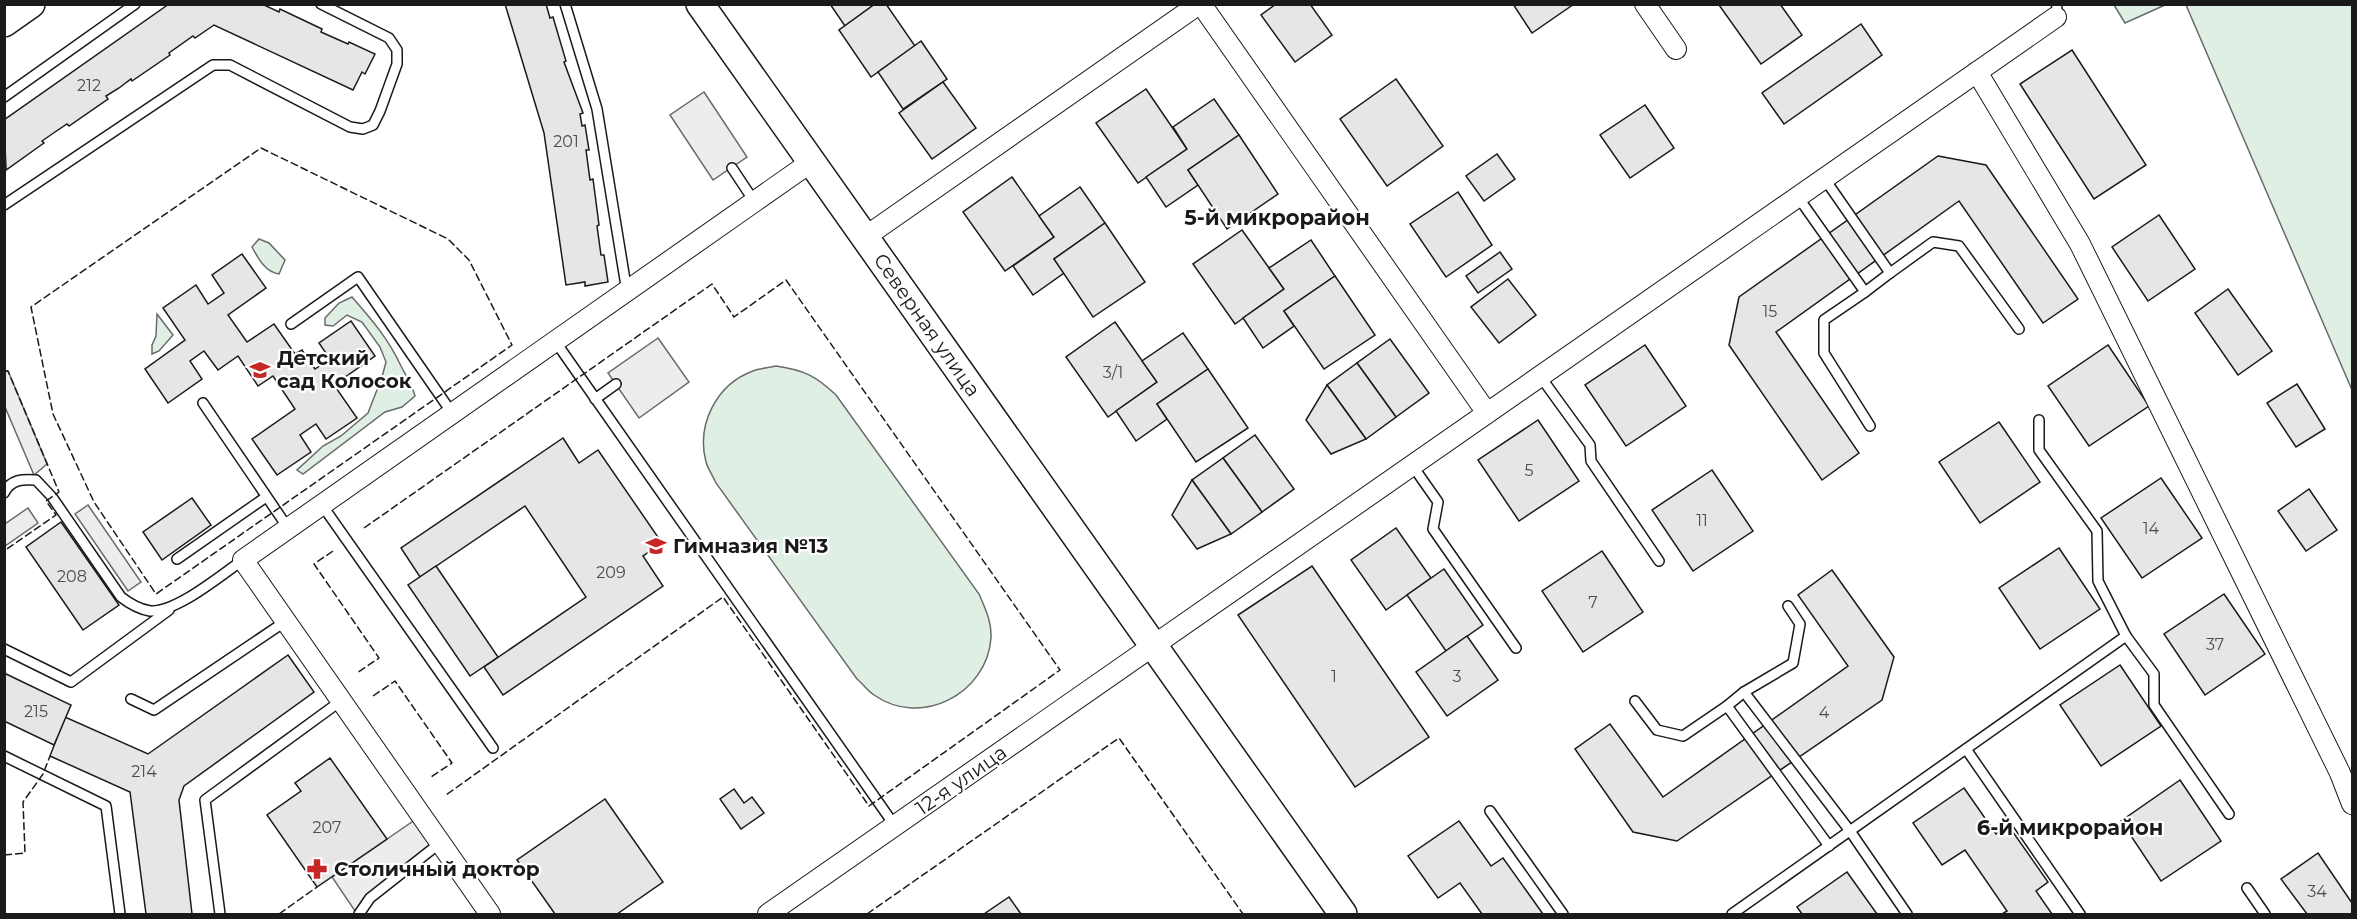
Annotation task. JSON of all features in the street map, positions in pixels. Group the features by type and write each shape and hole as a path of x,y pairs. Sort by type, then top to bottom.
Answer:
{"street":[{"path":"4,23 32,4"},
{"name":"Северная улица","path":"700,4 1343,915"},
{"path":"865,237 1200,4 1487,413"},
{"path":"1645,4 1676,49"},
{"name":"12-я улица","path":"768,915 1977,72 2057,10"},
{"path":"1977,72 2080,244 2340,773 2352,804"},
{"path":"490,915 243,560 811,162"}],"lane":[{"path":"4,97 135,4"},
{"path":"4,205 213,65 230,65 350,127 363,129 373,125 398,64 397,50 389,38 321,4"},
{"path":"565,4 597,109 627,292"},
{"path":"732,168 754,201"},
{"path":"1824,178 1890,273"},
{"path":"1798,196 1865,292"},
{"path":"1870,426 1824,353 1824,320 1933,242 1959,246 2019,329"},
{"path":"291,324 358,277 452,413"},
{"path":"555,341 895,826"},
{"path":"1539,376 1590,445 1591,461 1659,561"},
{"path":"595,399 616,384"},
{"path":"203,403 288,528"},
{"path":"2039,420 2039,450 2097,531 2098,581 2126,636 2154,674 2154,705 2229,814"},
{"path":"1412,465 1438,502 1433,529 1516,648"},
{"path":"4,493 6,488 20,479 36,480 52,497 121,597 135,607 152,611 166,609 180,602"},
{"path":"177,559 266,497"},
{"path":"322,505 493,748"},
{"path":"4,649 71,682 180,602 243,560"},
{"path":"1635,701 1657,730 1683,736 1744,692 1793,663 1800,624 1788,606"},
{"path":"131,699 154,710 286,621"},
{"path":"1736,913 2126,636"},
{"path":"1744,692 1850,831 1907,915"},
{"path":"220,915 205,800 342,700"},
{"path":"1727,706 1829,846"},
{"path":"1966,749 2080,915"},
{"path":"4,756 106,806 120,915"},
{"path":"1490,811 1563,915"},
{"path":"359,915 370,898 441,843"},
{"path":"2247,888 2265,915"}],"green space":[{"path":"2114,5 2165,5 2125,23"},
{"path":"2186,5 2352,5 2352,390"},
{"path":"259,239 269,243 285,260 279,274 262,264 257,256 252,247"},
{"path":"352,297 391,347 415,396 402,407 385,412 303,474 297,470 323,446 341,436 368,413 382,377 386,362 380,347 362,322 347,315 333,326 325,325 325,318 339,303"},
{"path":"157,314 173,335 159,351 152,354 152,345 156,336"},
{"path":"776,366 809,375 836,395 979,594 990,626 991,638 987,658 978,675 965,689 949,700 931,706 912,708 892,704 870,692 857,679 716,483 707,465 704,448 704,434 712,407 729,385 740,377 756,370"}],"shaded area":[{"path":"704,92 747,157 713,180 670,115"},
{"path":"658,338 689,382 639,418 608,373"},
{"path":"4,371 8,371 47,464 34,475 5,407"},
{"path":"88,505 141,582 128,591 75,514"},
{"path":"28,508 38,523 5,546 5,524"},
{"path":"422,815 440,843 357,914 332,877"}],"building":[{"path":"169,4 262,4 279,12 280,9 322,29 321,32 375,54 365,74 362,72 353,90 214,25 195,38 193,36 169,53 170,55 106,96 108,99 69,126 67,124 42,141 44,143 6,170 4,120"},
{"path":"505,4 546,4 550,18 553,17 566,61 564,62 583,113 580,114 582,126 585,125 590,180 593,179 601,255 604,255 608,282 585,286 585,282 566,285 544,133"},
{"path":"830,4 875,4 845,26"},
{"path":"875,4 886,4 915,46 871,77 839,30"},
{"path":"1276,4 1310,4 1332,35 1295,62 1261,15"},
{"path":"1513,4 1574,4 1532,33"},
{"path":"1780,4 1802,35 1761,64 1719,5"},
{"path":"1861,24 1882,55 1784,124 1762,93"},
{"path":"921,41 947,79 903,109 878,72"},
{"path":"2072,50 2146,165 2094,199 2020,84"},
{"path":"1396,79 1443,146 1387,186 1340,119"},
{"path":"943,82 976,128 932,159 899,113"},
{"path":"1146,89 1187,149 1138,183 1096,123"},
{"path":"1214,99 1239,135 1188,170 1198,185 1166,207 1146,177 1187,149 1173,127"},
{"path":"1645,105 1674,148 1630,178 1600,135"},
{"path":"1239,135 1278,194 1227,229 1188,170"},
{"path":"1497,154 1515,179 1484,201 1466,176"},
{"path":"1938,156 1986,165 2078,299 2043,323 1959,201 1776,332 1859,453 1822,480 1729,345 1739,297"},
{"path":"1012,177 1054,237 1005,271 963,212"},
{"path":"1080,187 1105,223 1054,259 1064,273 1033,295 1013,266 1054,237 1039,216"},
{"path":"1458,192 1492,245 1446,277 1410,224"},
{"path":"2159,215 2195,269 2148,301 2112,247"},
{"path":"1105,223 1145,282 1093,317 1054,259"},
{"path":"1242,230 1284,289 1235,324 1193,264"},
{"path":"1311,240 1335,276 1284,311 1294,326 1263,348 1243,318 1284,289 1269,268"},
{"path":"1500,252 1512,269 1478,293 1466,276"},
{"path":"242,254 266,288 228,315 247,342 274,324 295,354 302,350 315,369 330,359 319,343 351,321 375,356 334,385 357,418 326,439 316,424 300,435 311,452 277,475 252,439 295,409 273,376 258,386 238,356 218,370 204,351 190,361 202,379 168,403 145,369 185,340 163,308 196,285 208,304 224,293 212,275"},
{"path":"1335,276 1375,335 1324,369 1284,311"},
{"path":"1508,279 1536,315 1499,343 1471,307"},
{"path":"2228,289 2272,351 2238,375 2195,313"},
{"path":"1115,322 1157,382 1108,417 1066,357"},
{"path":"1183,333 1208,369 1157,404 1167,419 1136,441 1116,411 1157,382 1142,361"},
{"path":"1390,339 1429,393 1396,417 1357,363"},
{"path":"1645,345 1686,406 1626,446 1585,385"},
{"path":"2108,345 2149,406 2089,446 2048,386"},
{"path":"1357,363 1396,417 1366,439 1327,385"},
{"path":"1208,369 1248,428 1196,462 1157,404"},
{"path":"2297,384 2325,429 2296,447 2267,403"},
{"path":"1327,385 1366,439 1331,454 1306,420"},
{"path":"1538,420 1579,481 1519,521 1478,460"},
{"path":"1999,422 2040,482 1980,523 1939,462"},
{"path":"1255,435 1294,489 1262,512 1223,458"},
{"path":"563,438 579,463 598,450 662,543 643,556 663,586 503,695 484,667 586,597 525,506 420,577 401,548"},
{"path":"1223,458 1262,512 1231,534 1192,480"},
{"path":"1712,470 1753,531 1693,571 1652,510"},
{"path":"2161,478 2202,538 2142,578 2101,518"},
{"path":"1192,480 1231,534 1197,549 1172,515"},
{"path":"2309,489 2337,530 2306,551 2278,511"},
{"path":"192,498 211,525 162,560 143,532"},
{"path":"61,522 119,605 83,630 26,547"},
{"path":"1396,528 1431,578 1386,610 1351,560"},
{"path":"2059,548 2100,609 2040,649 1999,588"},
{"path":"1602,551 1643,612 1583,652 1542,591"},
{"path":"436,566 498,657 470,676 408,585"},
{"path":"1312,566 1429,737 1355,787 1238,615"},
{"path":"1444,569 1483,625 1446,651 1407,595"},
{"path":"1832,570 1894,657 1882,700 1677,841 1633,832 1575,749 1610,724 1663,797 1848,666 1798,595"},
{"path":"2224,594 2265,654 2205,695 2164,634"},
{"path":"1467,636 1498,680 1447,716 1416,672"},
{"path":"288,655 314,692 184,786 179,800 192,914 146,914 130,792 50,756 65,717 148,754"},
{"path":"2120,665 2161,726 2101,766 2060,705"},
{"path":"4,673 71,705 54,745 4,721"},
{"path":"330,758 387,839 317,887 267,815 301,791 295,783"},
{"path":"2180,780 2221,841 2161,881 2121,821"},
{"path":"1964,788 1996,834 2008,825 2048,882 2036,891 2052,914 2002,914 2007,911 1965,850 1942,865 1913,823"},
{"path":"734,789 744,803 752,797 764,813 741,829 720,799"},
{"path":"605,799 663,882 617,914 555,914 517,860"},
{"path":"1459,821 1491,866 1503,858 1543,914 1482,914 1460,883 1438,898 1408,856"},
{"path":"2318,853 2352,903 2352,914 2307,914 2281,879"},
{"path":"1847,872 1877,914 1802,914 1797,907"},
{"path":"1009,897 1021,914 984,914"}],"fence":[{"path":"261,148 448,239 469,260 512,345 156,594 94,502 53,414 31,307 261,148"},
{"path":"364,528 712,284 734,317 786,280 1060,670 869,806 723,597 446,795"},
{"path":"4,371 8,371 59,492 46,501 56,515 4,551"},
{"path":"333,551 314,564 379,658 357,673"},
{"path":"373,696 395,681 452,763 431,777"},
{"path":"867,914 1119,738 1243,914"},
{"path":"4,855 25,853 23,802 43,774 50,756"},
{"path":"279,914 317,887"}],"place":[{"name":"Детский сад Колосок","path":"260,370"},
{"name":"Гимназия №13","path":"656,546"},
{"name":"Столичный доктор","path":"317,869"}],"district":[{"name":"5-й микрорайон","path":"1277,218"},
{"name":"6-й микрорайон","path":"2070,828"}]}
